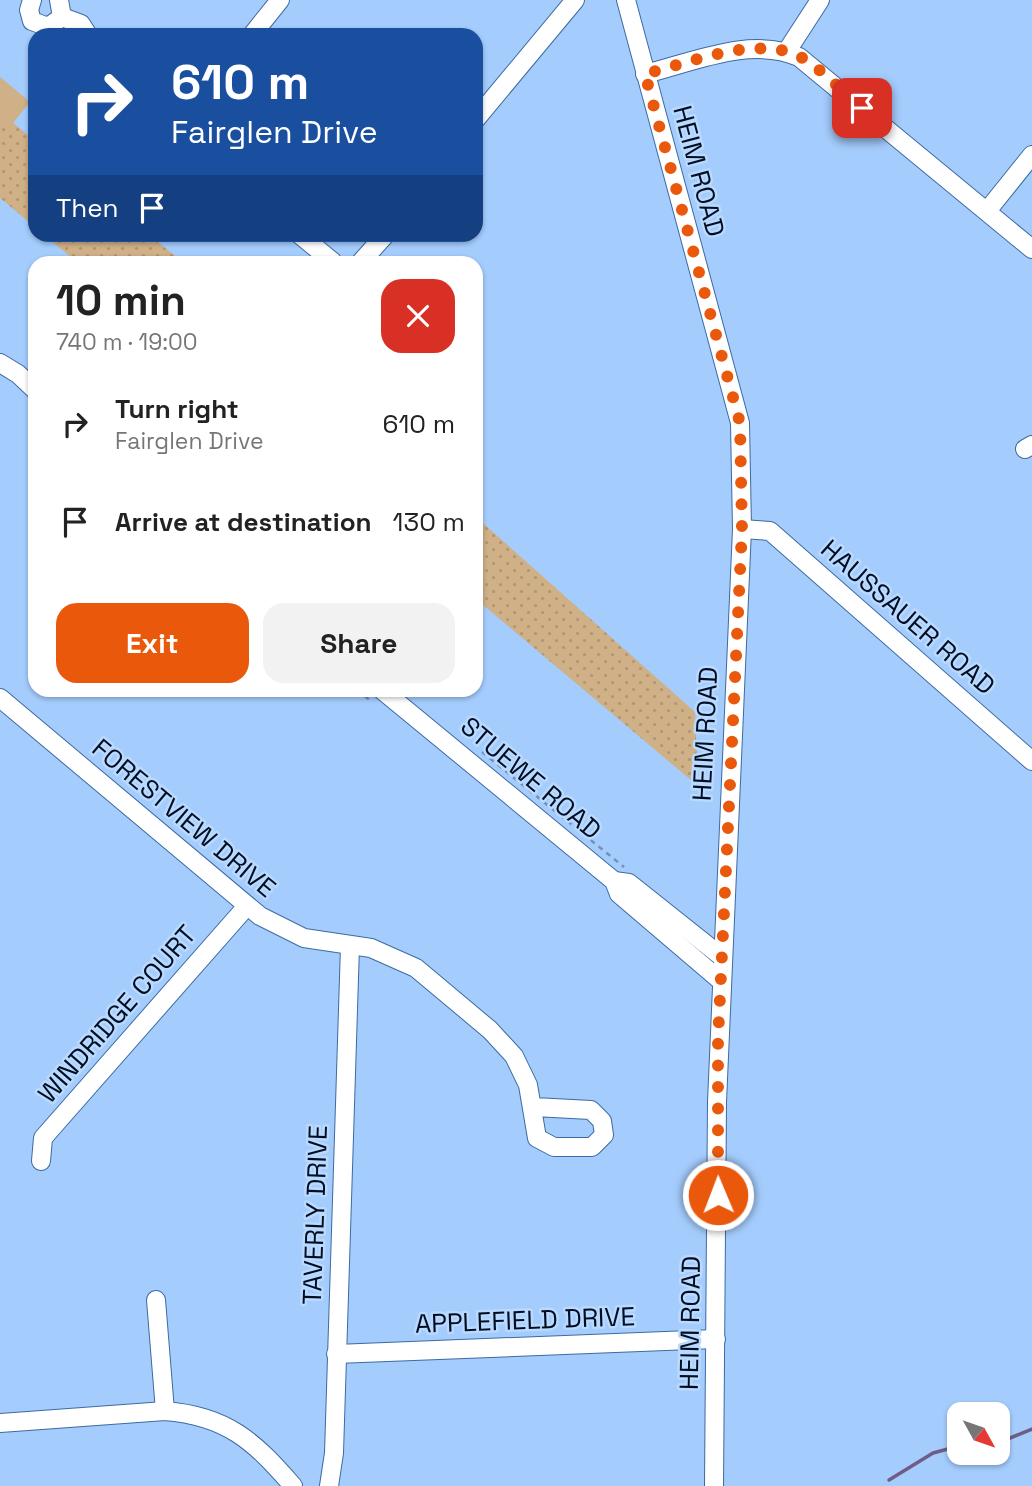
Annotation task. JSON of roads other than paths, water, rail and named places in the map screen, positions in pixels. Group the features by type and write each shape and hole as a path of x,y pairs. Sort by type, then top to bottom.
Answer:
{"street":[{"path":"32,0 29,16 37,25 54,26 60,8 84,28"},
{"path":"257,28 279,0"},
{"path":"483,111 575,0"},
{"name":"HEIM ROAD","path":"626,0 740,423 742,530 717,1102 714,1486"},
{"path":"787,51 820,0"},
{"path":"645,74 747,48 787,51 813,66 1032,249"},
{"path":"987,211 1032,155"},
{"path":"309,242 326,256"},
{"path":"366,256 379,242"},
{"path":"0,363 28,383"},
{"name":"HAUSSAUER ROAD","path":"742,530 770,531 1032,761"},
{"name":"STUEWE ROAD","path":"391,697 722,957"},
{"name":"FORESTVIEW DRIVE","path":"0,698 247,906 279,927 304,938 379,950 407,963 489,1030 522,1070 534,1107"},
{"name":"STUEWE ROAD","path":"621,876 620,894 721,981"},
{"name":"WINDRIDGE COURT","path":"41,1161 43,1138 247,906"},
{"name":"TAVERLY DRIVE","path":"330,1486 334,1453 350,946"},
{"path":"156,1300 165,1411"},
{"name":"APPLEFIELD DRIVE","path":"336,1354 716,1339"},
{"path":"0,1423 165,1411 204,1417 239,1432 267,1455 293,1486"}],"waterway":[{"path":"1010,1438 1032,1429"},
{"path":"889,1480 933,1453 947,1449"}]}
